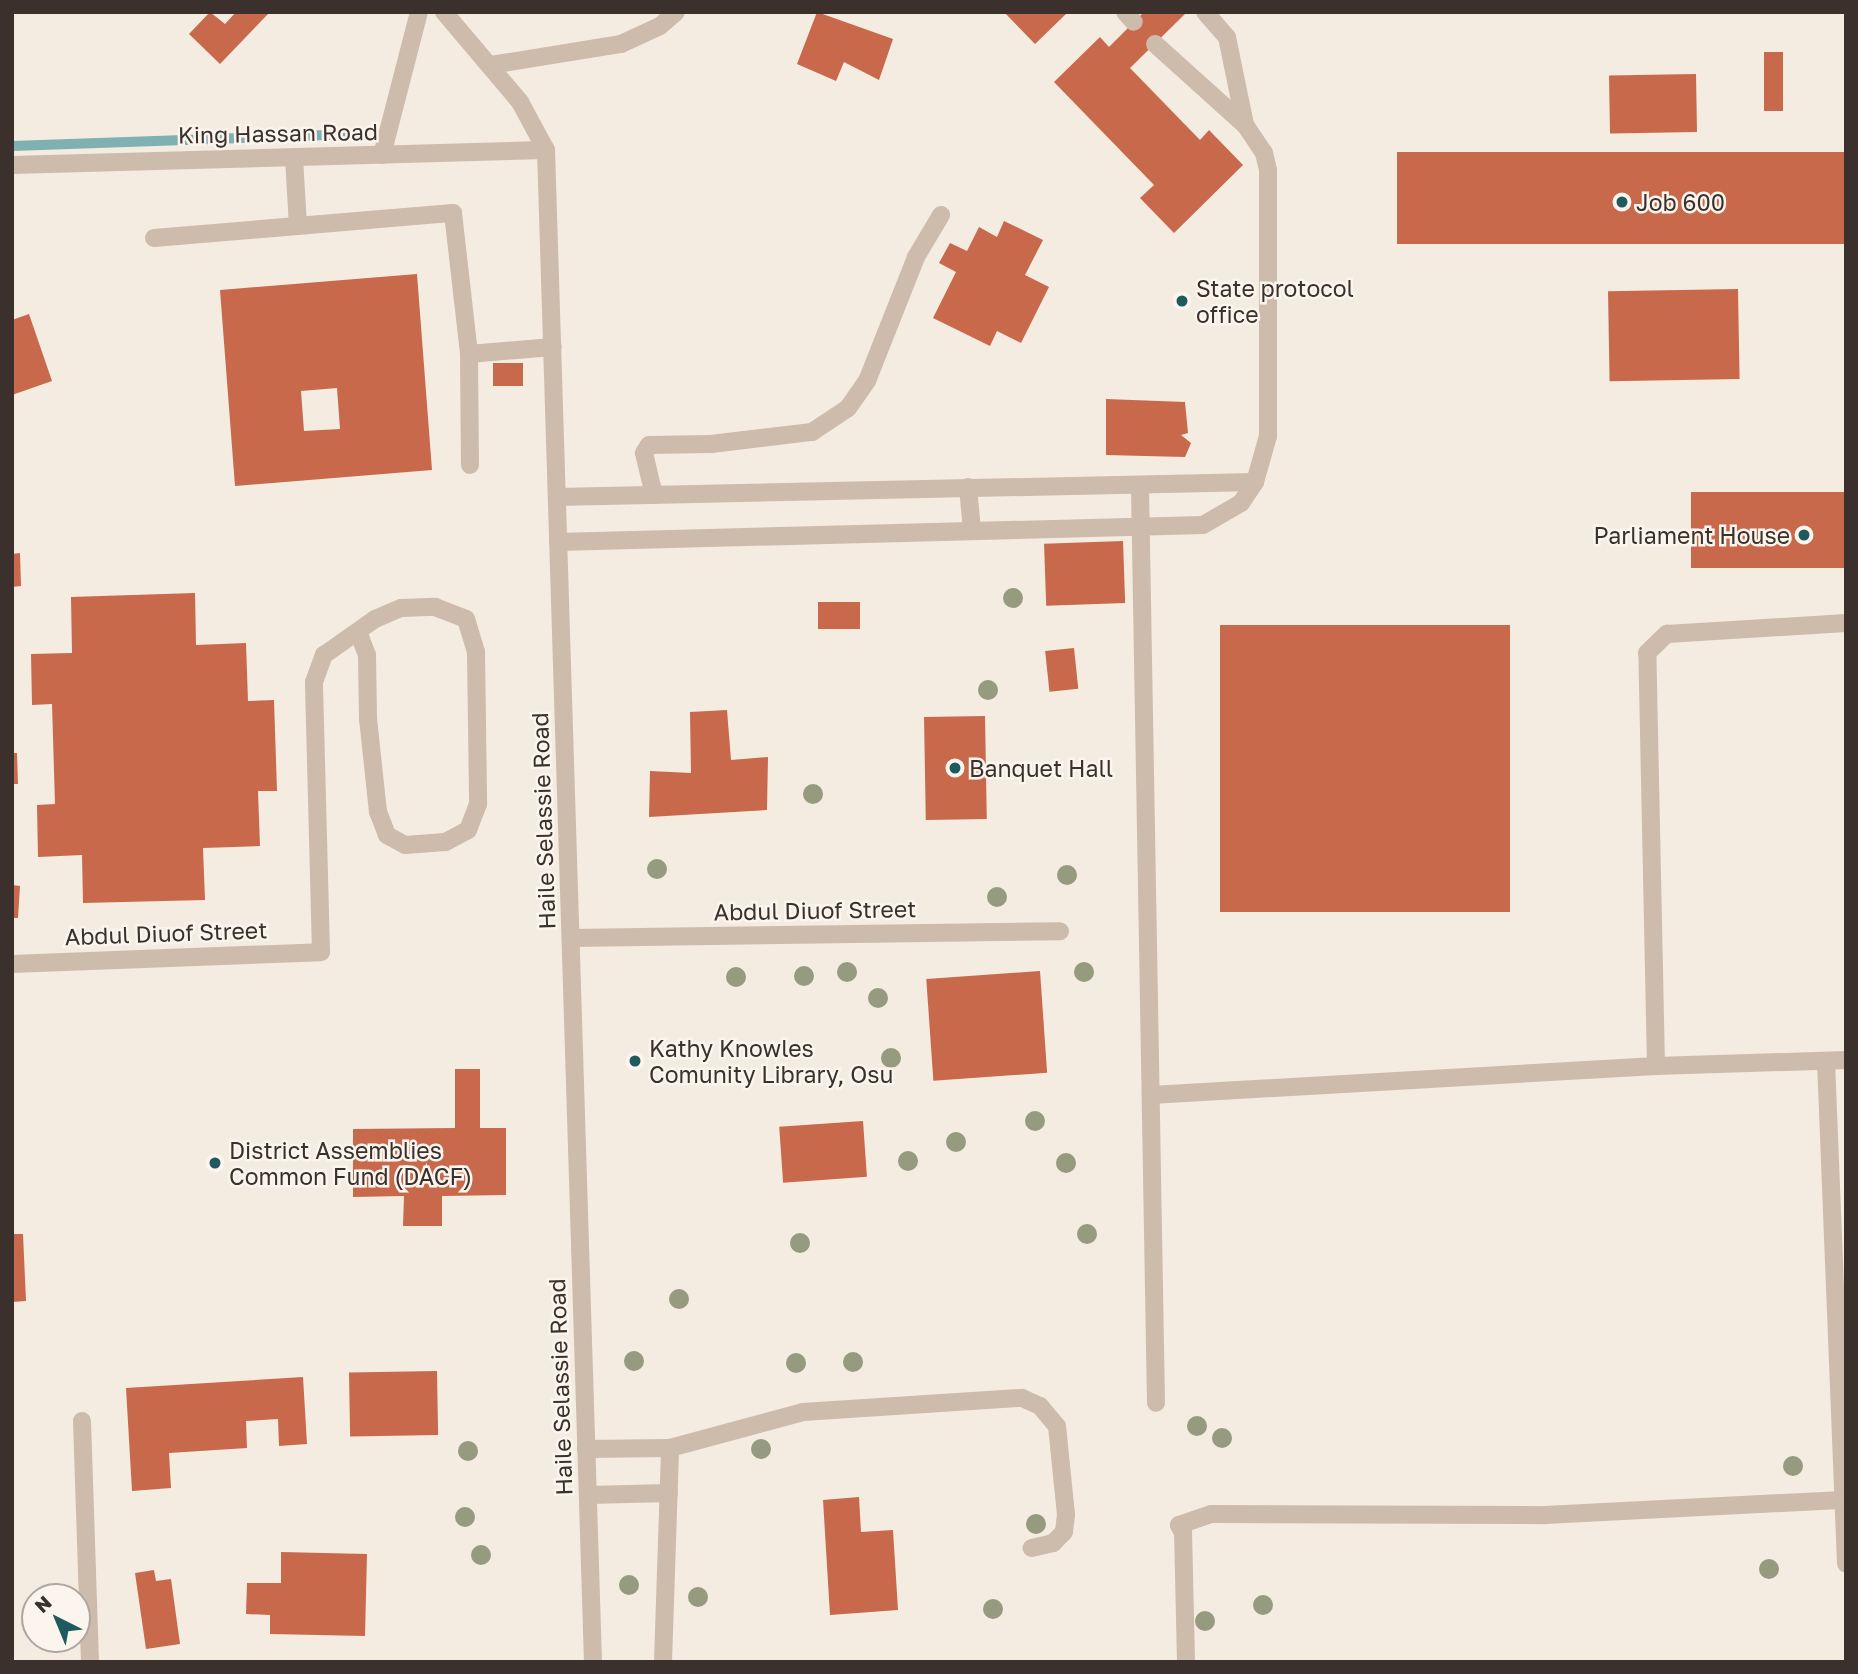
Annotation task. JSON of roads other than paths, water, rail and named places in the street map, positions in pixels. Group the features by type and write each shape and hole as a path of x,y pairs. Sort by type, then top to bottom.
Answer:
{"street":[{"path":"382,155 419,12"},
{"name":"Haile Selassie Road","path":"444,12 520,102 546,150 593,1662"},
{"path":"491,65 621,44 660,26 676,12"},
{"path":"1205,12 1227,37 1245,125"},
{"path":"558,542 1203,525 1241,503 1255,482 1268,436 1268,170 1264,153 1245,125 1155,44"},
{"name":"King Hassan Road","path":"12,165 546,150"},
{"path":"294,157 298,226"},
{"path":"154,238 453,213 468,354 470,465"},
{"path":"654,495 643,453 649,445 712,444 813,432 848,408 867,381 916,257 941,215"},
{"path":"468,354 552,347"},
{"path":"557,497 968,487 1140,487 1255,482"},
{"path":"968,487 972,530"},
{"path":"1140,487 1156,1403"},
{"path":"435,607 466,619 476,652 478,804 468,830 445,842 405,845 387,835 377,799 367,655 358,632 401,608 435,607"},
{"path":"1656,1066 1647,653 1667,634 1846,623"},
{"name":"Abdul Diuof Street","path":"12,964 321,952 314,682 324,655 358,632"},
{"name":"Abdul Diuof Street","path":"571,939 1060,931"},
{"path":"1151,1095 1656,1066 1846,1060"},
{"path":"1826,1061 1846,1564"},
{"path":"586,1449 670,1448 803,1412 1022,1398 1040,1406 1057,1426 1066,1515 1064,1532 1053,1543 1032,1548"},
{"path":"82,1421 90,1662"},
{"path":"663,1662 670,1448"},
{"path":"588,1495 669,1493"},
{"path":"1186,1662 1183,1533 1179,1525 1211,1514 1545,1515 1843,1500"}],"waterway":[{"path":"12,146 364,134"}],"place":[{"name":"Job 600","path":"1622,202"},
{"name":"State protocol office","path":"1182,301"},
{"name":"Parliament House","path":"1804,535"},
{"name":"Banquet Hall","path":"955,768"},
{"name":"Kathy Knowles Comunity Library, Osu","path":"635,1061"},
{"name":"District Assemblies Common Fund (DACF)","path":"215,1163"}]}
